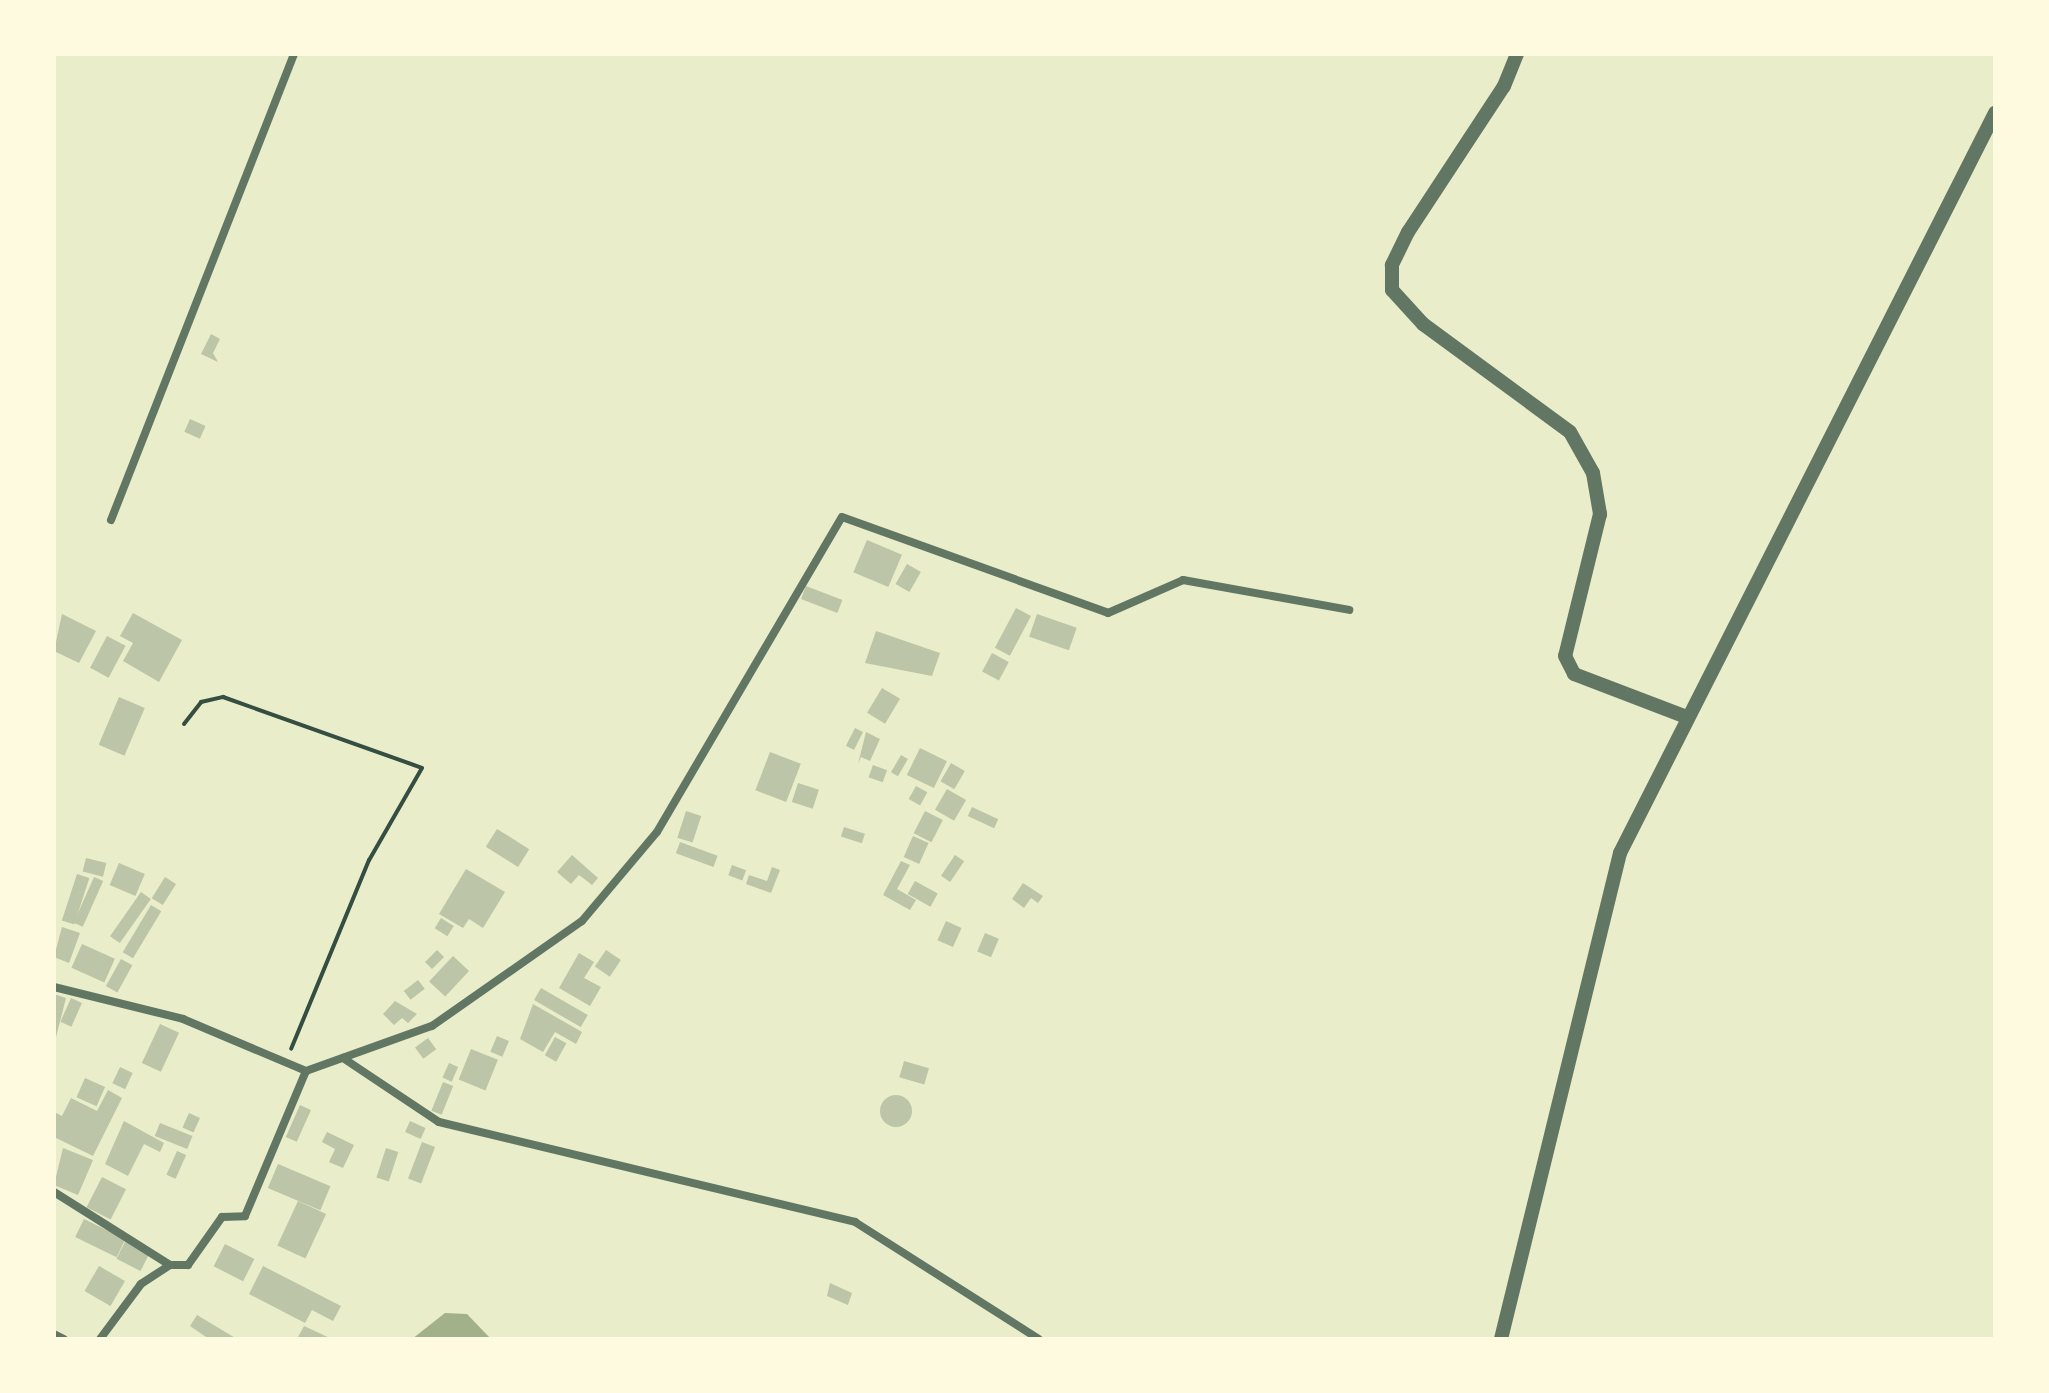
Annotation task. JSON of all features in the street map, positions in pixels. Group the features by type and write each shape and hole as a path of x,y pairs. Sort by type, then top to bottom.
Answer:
{"street":[{"path":"111,520 294,54"},
{"path":"1517,54 1504,86 1408,232 1392,265 1392,290 1423,324 1570,432 1593,473 1600,514 1565,656 1574,674 1684,716"},
{"path":"1501,1339 1620,853 1684,716 1733,642 1793,506 1995,113"},
{"path":"54,987 183,1019 306,1071 432,1026 582,921 657,832 842,517 1108,613 1183,580 1349,610"},
{"path":"343,1058 439,1122 855,1222 1039,1339"},
{"path":"54,1192 170,1265 188,1265 222,1217 245,1216 306,1071"},
{"path":"100,1339 141,1284 170,1265"},
{"path":"54,1334 64,1339"}],"path":[{"path":"184,724 201,702 223,697 422,768 369,860 286,1062"}],"shaded area":[{"path":"445,1313 467,1314 491,1339 412,1339"}],"building":[{"path":"211,334 220,339 213,353 218,362 201,354"},
{"path":"190,419 206,426 200,439 184,432"},
{"path":"867,540 902,555 888,587 853,572"},
{"path":"907,564 921,572 909,592 896,584"},
{"path":"806,586 842,600 837,613 801,599"},
{"path":"1016,608 1031,616 1010,656 995,648"},
{"path":"133,613 182,640 159,682 123,661 133,643 120,636"},
{"path":"62,614 96,631 79,663 54,651"},
{"path":"1037,614 1077,628 1069,650 1029,637"},
{"path":"876,631 940,653 932,676 865,663"},
{"path":"107,636 126,646 109,678 90,668"},
{"path":"992,653 1009,662 999,680 982,672"},
{"path":"882,688 900,699 885,724 867,713"},
{"path":"119,697 145,708 124,756 99,745"},
{"path":"855,728 863,732 854,750 846,746"},
{"path":"866,732 880,739 870,761 861,757 858,764"},
{"path":"920,748 947,761 934,788 907,775"},
{"path":"770,752 801,764 786,802 755,790"},
{"path":"901,755 908,759 898,776 891,772"},
{"path":"951,763 965,771 954,789 940,781"},
{"path":"873,765 887,770 883,782 869,777"},
{"path":"798,783 819,790 813,809 792,802"},
{"path":"916,786 927,792 920,805 909,799"},
{"path":"947,789 966,800 954,821 935,810"},
{"path":"972,807 998,819 994,828 968,816"},
{"path":"686,811 701,816 693,843 677,838"},
{"path":"925,811 943,820 931,842 914,833"},
{"path":"844,827 865,834 862,843 841,837"},
{"path":"497,829 529,849 518,867 486,847"},
{"path":"913,836 929,843 919,864 904,857"},
{"path":"680,842 718,856 713,867 676,853"},
{"path":"572,855 598,878 592,885 579,875 571,884 557,872"},
{"path":"955,855 964,861 950,882 941,876"},
{"path":"86,858 106,863 103,877 83,872"},
{"path":"901,861 910,865 897,889 916,900 910,910 883,895"},
{"path":"119,863 145,874 135,896 110,885"},
{"path":"732,865 746,870 742,880 728,875"},
{"path":"772,867 780,870 771,893 746,884 749,875 767,881"},
{"path":"466,869 505,892 483,928 469,919 463,928 439,914"},
{"path":"77,874 89,878 74,925 62,921"},
{"path":"94,877 103,881 83,927 74,923"},
{"path":"165,877 176,884 163,905 152,898"},
{"path":"915,881 938,894 930,907 908,894"},
{"path":"1023,883 1043,896 1038,903 1031,898 1024,908 1012,899"},
{"path":"141,892 151,899 120,943 110,936"},
{"path":"151,905 161,911 133,958 123,952"},
{"path":"441,918 454,926 447,936 435,928"},
{"path":"946,921 962,928 953,947 937,940"},
{"path":"62,927 80,933 69,963 54,957"},
{"path":"985,933 999,939 991,957 977,951"},
{"path":"82,944 115,959 104,982 71,968"},
{"path":"437,950 444,957 432,969 425,962"},
{"path":"606,950 621,960 610,977 595,967"},
{"path":"579,953 594,962 584,978 601,987 590,1006 559,988"},
{"path":"453,956 469,971 445,997 429,982"},
{"path":"121,959 132,965 117,992 106,986"},
{"path":"418,980 425,989 411,1000 404,991"},
{"path":"541,988 588,1015 581,1027 534,1000"},
{"path":"54,994 66,998 54,1045"},
{"path":"71,998 82,1003 71,1027 60,1022"},
{"path":"395,1001 417,1014 408,1023 402,1018 394,1025 383,1014"},
{"path":"533,1004 582,1032 576,1044 555,1032 543,1052 520,1039"},
{"path":"160,1024 179,1033 161,1072 142,1063"},
{"path":"497,1036 509,1041 502,1057 490,1052"},
{"path":"555,1037 566,1043 556,1062 545,1055"},
{"path":"428,1038 436,1049 423,1059 415,1047"},
{"path":"471,1049 498,1060 486,1090 459,1080"},
{"path":"904,1061 929,1068 924,1085 899,1077"},
{"path":"449,1063 458,1067 452,1082 442,1078"},
{"path":"120,1067 133,1073 125,1089 112,1083"},
{"path":"85,1078 105,1087 97,1106 76,1097"},
{"path":"443,1082 453,1086 442,1115 431,1111"},
{"path":"108,1090 122,1098 93,1156 54,1137 54,1112 62,1116 71,1098 97,1111"},
{"path":"896,1095 907,1100 912,1111 907,1122 896,1127 885,1122 880,1111 885,1100"},
{"path":"300,1105 311,1110 297,1142 286,1137"},
{"path":"189,1113 200,1118 193,1132 182,1128"},
{"path":"124,1121 164,1143 160,1152 144,1144 128,1176 105,1164"},
{"path":"410,1121 426,1128 421,1139 405,1132"},
{"path":"160,1123 192,1136 187,1149 155,1136"},
{"path":"327,1132 354,1145 343,1168 329,1162 335,1149 322,1142"},
{"path":"422,1142 435,1147 421,1183 408,1178"},
{"path":"63,1148 93,1160 78,1195 54,1185"},
{"path":"386,1148 398,1152 389,1181 376,1177"},
{"path":"177,1151 186,1155 176,1179 166,1175"},
{"path":"278,1164 330,1186 320,1210 268,1188"},
{"path":"102,1177 126,1189 111,1220 87,1207"},
{"path":"298,1201 326,1214 305,1259 277,1245"},
{"path":"84,1219 125,1239 117,1257 75,1237"},
{"path":"126,1240 150,1252 141,1271 116,1259"},
{"path":"225,1244 254,1259 243,1281 214,1266"},
{"path":"99,1266 125,1281 110,1306 84,1291"},
{"path":"263,1266 341,1306 333,1321 312,1310 305,1323 249,1294"},
{"path":"830,1283 852,1293 848,1305 827,1296"},
{"path":"197,1315 237,1339 209,1339 190,1326"},
{"path":"304,1326 332,1339 297,1339"}]}
